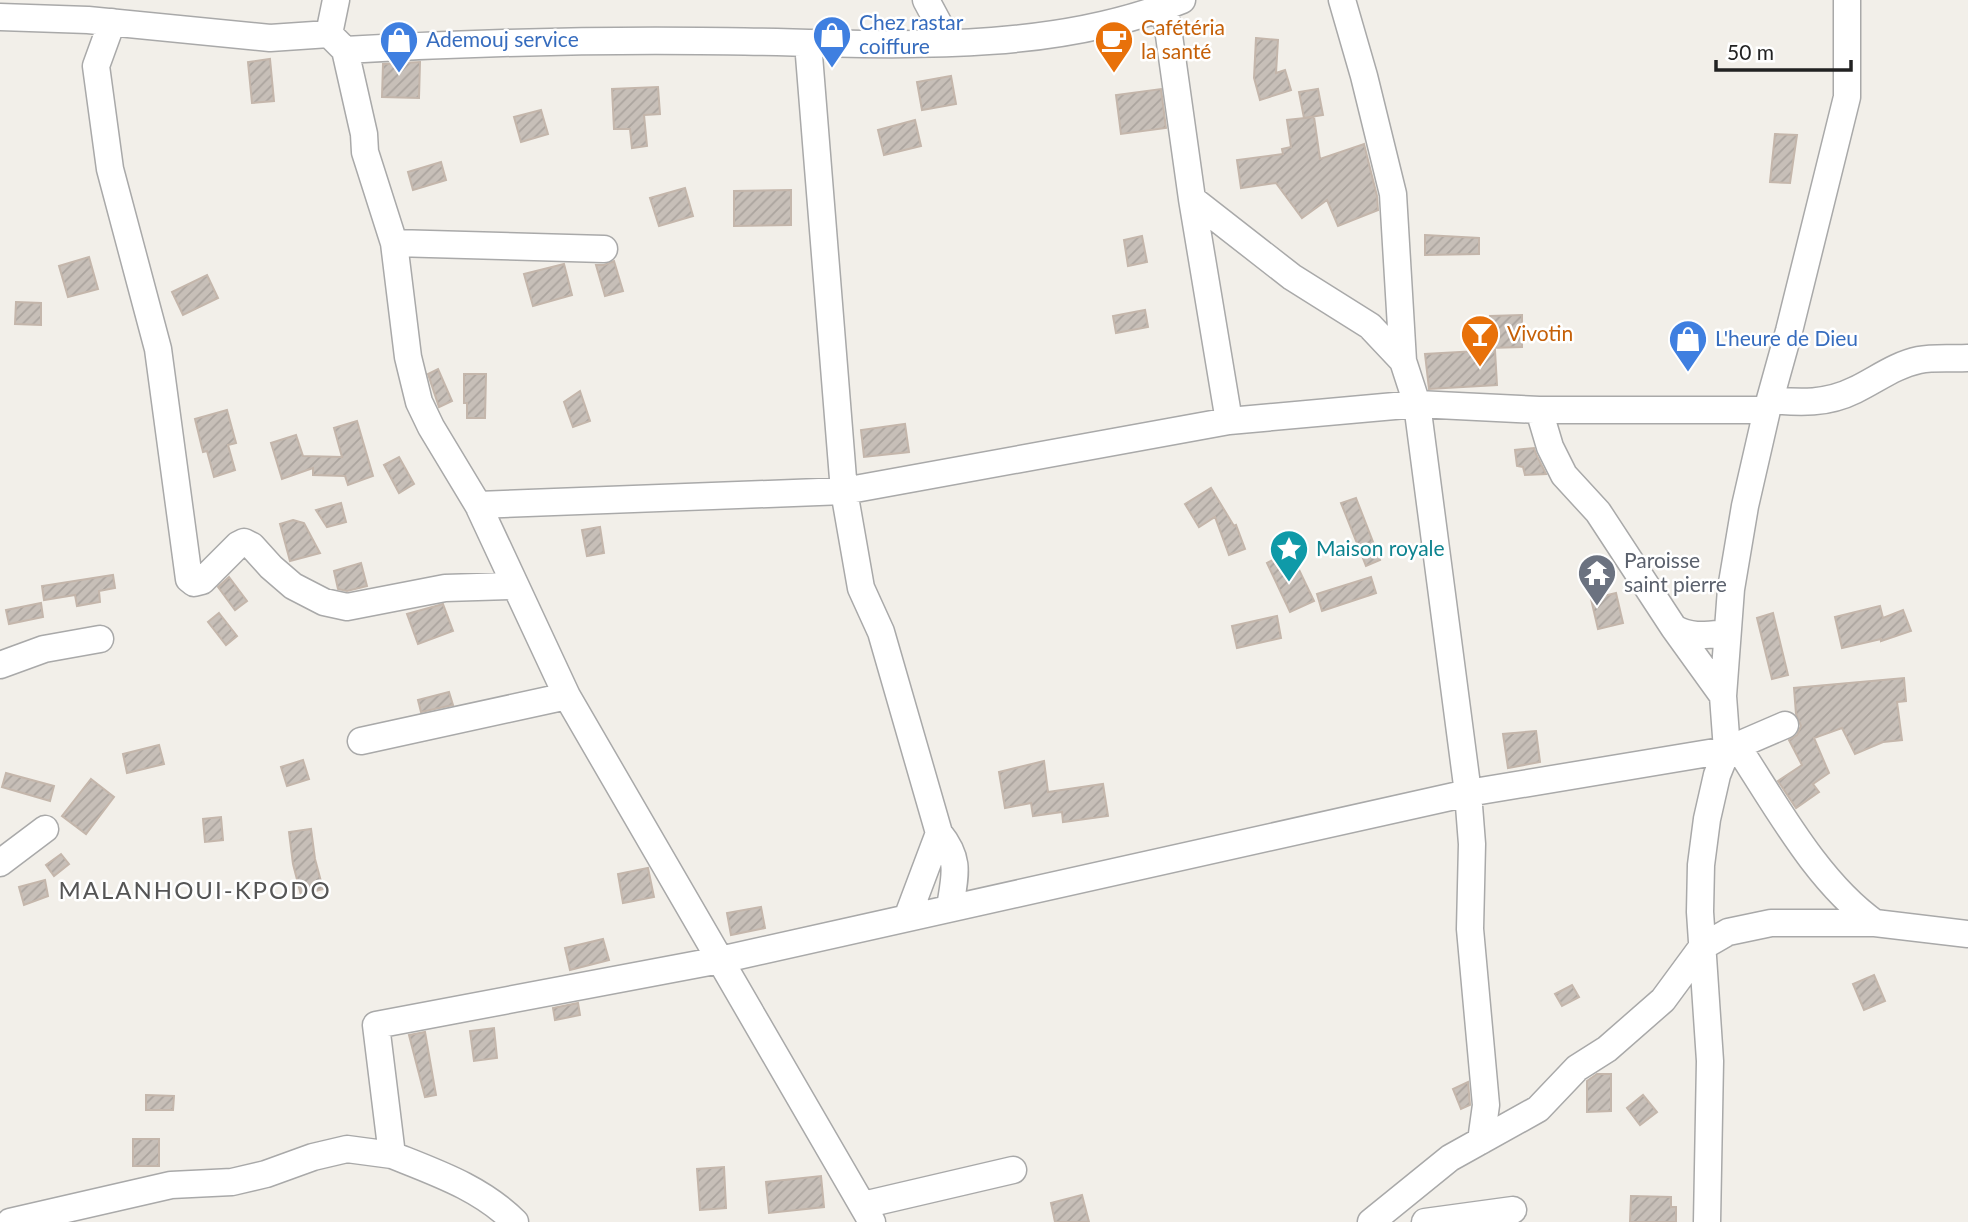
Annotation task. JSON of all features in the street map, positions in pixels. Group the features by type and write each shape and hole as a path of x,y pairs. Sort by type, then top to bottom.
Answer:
{"street":[{"path":"336,0 337,42 364,134 365,152 394,243 408,357 419,402 478,505 567,696 868,1213 1013,1170"},
{"path":"926,0 949,43"},
{"path":"1342,0 1393,194 1403,361 1418,404 1468,793 1472,844 1470,929 1486,1105 1481,1141"},
{"path":"1847,0 1847,97 1768,405 1745,506 1731,589 1723,695 1732,748 1812,858 1858,911 1875,923"},
{"path":"0,17 93,14 270,38 337,42 949,43 1082,29 1173,4 1192,200 1229,421"},
{"path":"93,14 97,79 110,169 159,349 189,579 194,583 202,581 244,542 252,545 271,567 293,586 324,602 347,607 445,589 514,586"},
{"path":"808,43 844,491 861,588 881,632 939,832 951,848 956,868 950,907"},
{"path":"1192,200 1292,276 1370,326 1403,361"},
{"path":"394,243 604,249"},
{"path":"478,505 844,491 1229,421 1418,404 1539,410 1768,405 1826,401 1854,391 1891,370 1919,360 1968,358"},
{"path":"1539,410 1550,447 1560,468 1598,512 1674,628 1723,695"},
{"path":"1674,628 1684,634 1697,636 1726,633"},
{"path":"0,665 44,649 100,639"},
{"path":"361,741 567,696"},
{"path":"393,1155 376,1025 720,960 1468,793 1732,748 1785,725"},
{"path":"1707,1222 1710,1061 1700,912 1701,865 1709,808 1717,775 1732,748"},
{"path":"0,863 45,829"},
{"path":"907,918 939,832"},
{"path":"1371,1222 1450,1158 1538,1109 1577,1068 1607,1049 1663,1000 1702,947 1728,932 1771,923 1875,923 1968,934"},
{"path":"10,1222 171,1185 232,1182 347,1149 393,1155 462,1184 499,1206 516,1222"},
{"path":"1425,1222 1513,1210"}],"building":[{"path":"1256,38 1278,40 1276,73 1285,70 1291,90 1260,100 1254,78"},
{"path":"270,59 274,101 252,103 248,62"},
{"path":"420,62 419,98 382,97 383,64"},
{"path":"951,76 956,104 922,110 917,82"},
{"path":"658,87 660,114 644,115 647,146 632,148 630,129 614,129 612,89"},
{"path":"1161,89 1166,128 1121,134 1116,95"},
{"path":"1318,89 1323,115 1304,118 1299,92"},
{"path":"541,110 548,134 521,142 514,117"},
{"path":"1314,117 1320,159 1364,144 1378,210 1338,226 1327,200 1302,218 1276,183 1241,188 1237,160 1283,154 1282,149 1291,147 1287,120"},
{"path":"915,120 921,146 884,155 878,130"},
{"path":"1775,134 1797,135 1790,183 1770,182"},
{"path":"441,162 446,180 413,190 408,172"},
{"path":"685,188 693,216 659,226 650,198"},
{"path":"791,190 791,225 734,226 734,191"},
{"path":"1425,235 1479,238 1479,254 1425,255"},
{"path":"1142,236 1147,262 1128,266 1124,240"},
{"path":"89,257 98,289 68,297 59,266"},
{"path":"614,261 623,291 605,296 596,265"},
{"path":"564,264 572,295 533,306 524,274"},
{"path":"207,275 218,298 183,315 172,292"},
{"path":"16,302 41,303 41,325 15,324"},
{"path":"1145,310 1148,327 1116,333 1113,316"},
{"path":"1522,315 1522,347 1490,348 1490,316"},
{"path":"1495,350 1497,385 1429,389 1425,354"},
{"path":"438,369 452,401 439,407 428,374"},
{"path":"464,374 486,374 485,418 467,418"},
{"path":"580,391 590,421 573,427 564,402"},
{"path":"227,410 236,443 228,445 235,470 214,477 207,451 203,452 195,419"},
{"path":"357,421 373,476 348,485 345,476 313,475 313,468 282,479 271,443 296,435 303,456 342,457 334,428"},
{"path":"905,424 909,452 864,457 861,430"},
{"path":"1534,448 1546,474 1525,475 1523,467 1517,466 1515,450"},
{"path":"399,457 414,484 399,493 384,465"},
{"path":"1211,488 1234,526 1236,525 1245,549 1229,555 1215,517 1199,527 1185,504"},
{"path":"1356,498 1380,560 1366,566 1341,503"},
{"path":"341,503 346,522 327,527 316,510"},
{"path":"293,520 304,523 320,553 290,561 280,524"},
{"path":"600,527 604,553 587,556 582,530"},
{"path":"1290,551 1314,601 1290,612 1267,563"},
{"path":"361,563 367,586 347,591 338,589 334,571"},
{"path":"113,575 115,588 99,591 100,602 77,606 75,595 44,600 42,586"},
{"path":"229,577 247,601 235,610 218,587"},
{"path":"1371,577 1376,593 1322,611 1317,594"},
{"path":"1616,593 1623,623 1598,629 1591,599"},
{"path":"41,603 43,617 9,624 6,610"},
{"path":"443,604 453,631 418,644 407,614"},
{"path":"1880,606 1883,618 1903,610 1911,631 1881,641 1842,648 1835,617"},
{"path":"219,613 237,636 226,645 208,622"},
{"path":"1773,613 1788,675 1772,679 1757,618"},
{"path":"1277,616 1281,638 1237,648 1232,626"},
{"path":"1904,678 1906,701 1897,702 1902,740 1883,742 1855,754 1842,728 1814,738 1829,773 1813,784 1819,792 1796,808 1778,781 1802,765 1789,740 1797,735 1801,726 1796,714 1794,688"},
{"path":"449,692 453,705 421,712 418,700"},
{"path":"1536,731 1540,762 1508,768 1503,734"},
{"path":"159,745 164,764 127,773 123,754"},
{"path":"303,760 309,779 287,786 281,767"},
{"path":"1044,761 1048,792 1103,784 1108,816 1063,822 1062,812 1033,816 1031,803 1005,808 999,772"},
{"path":"6,773 54,786 50,801 2,787"},
{"path":"91,779 114,797 86,834 62,816"},
{"path":"221,817 223,840 205,842 203,819"},
{"path":"311,829 323,889 301,895 289,832"},
{"path":"61,854 69,864 54,876 46,865"},
{"path":"648,868 654,897 623,903 618,874"},
{"path":"45,880 48,896 24,905 19,887"},
{"path":"761,907 765,928 731,935 727,913"},
{"path":"603,939 609,960 570,970 565,948"},
{"path":"1874,975 1885,1001 1864,1010 1853,984"},
{"path":"1572,985 1579,997 1562,1006 1555,994"},
{"path":"578,1003 580,1015 555,1020 553,1008"},
{"path":"494,1028 497,1058 474,1061 470,1031"},
{"path":"425,1032 436,1095 425,1097 409,1035"},
{"path":"1597,1074 1611,1074 1611,1111 1587,1112 1587,1081"},
{"path":"1468,1082 1470,1105 1461,1109 1453,1089"},
{"path":"146,1095 174,1096 173,1110 146,1110"},
{"path":"1643,1095 1657,1112 1640,1125 1627,1108"},
{"path":"133,1139 159,1139 159,1166 133,1166"},
{"path":"724,1167 726,1208 700,1210 697,1169"},
{"path":"821,1176 824,1207 769,1213 766,1182"},
{"path":"1082,1195 1089,1222 1055,1222 1051,1203"},
{"path":"1631,1196 1671,1197 1671,1207 1676,1207 1676,1222 1630,1222"}],"place":[{"name":"Chez rastar coiffure","path":"832,69"},
{"name":"Ademouj service","path":"399,74"},
{"name":"Cafétéria la santé","path":"1114,74"},
{"name":"Vivotin","path":"1480,368"},
{"name":"L'heure de Dieu","path":"1688,373"},
{"name":"Maison royale","path":"1289,583"},
{"name":"Paroisse saint pierre","path":"1597,607"}],"district":[{"name":"MALANHOUI-KPODO","path":"195,891"}]}
